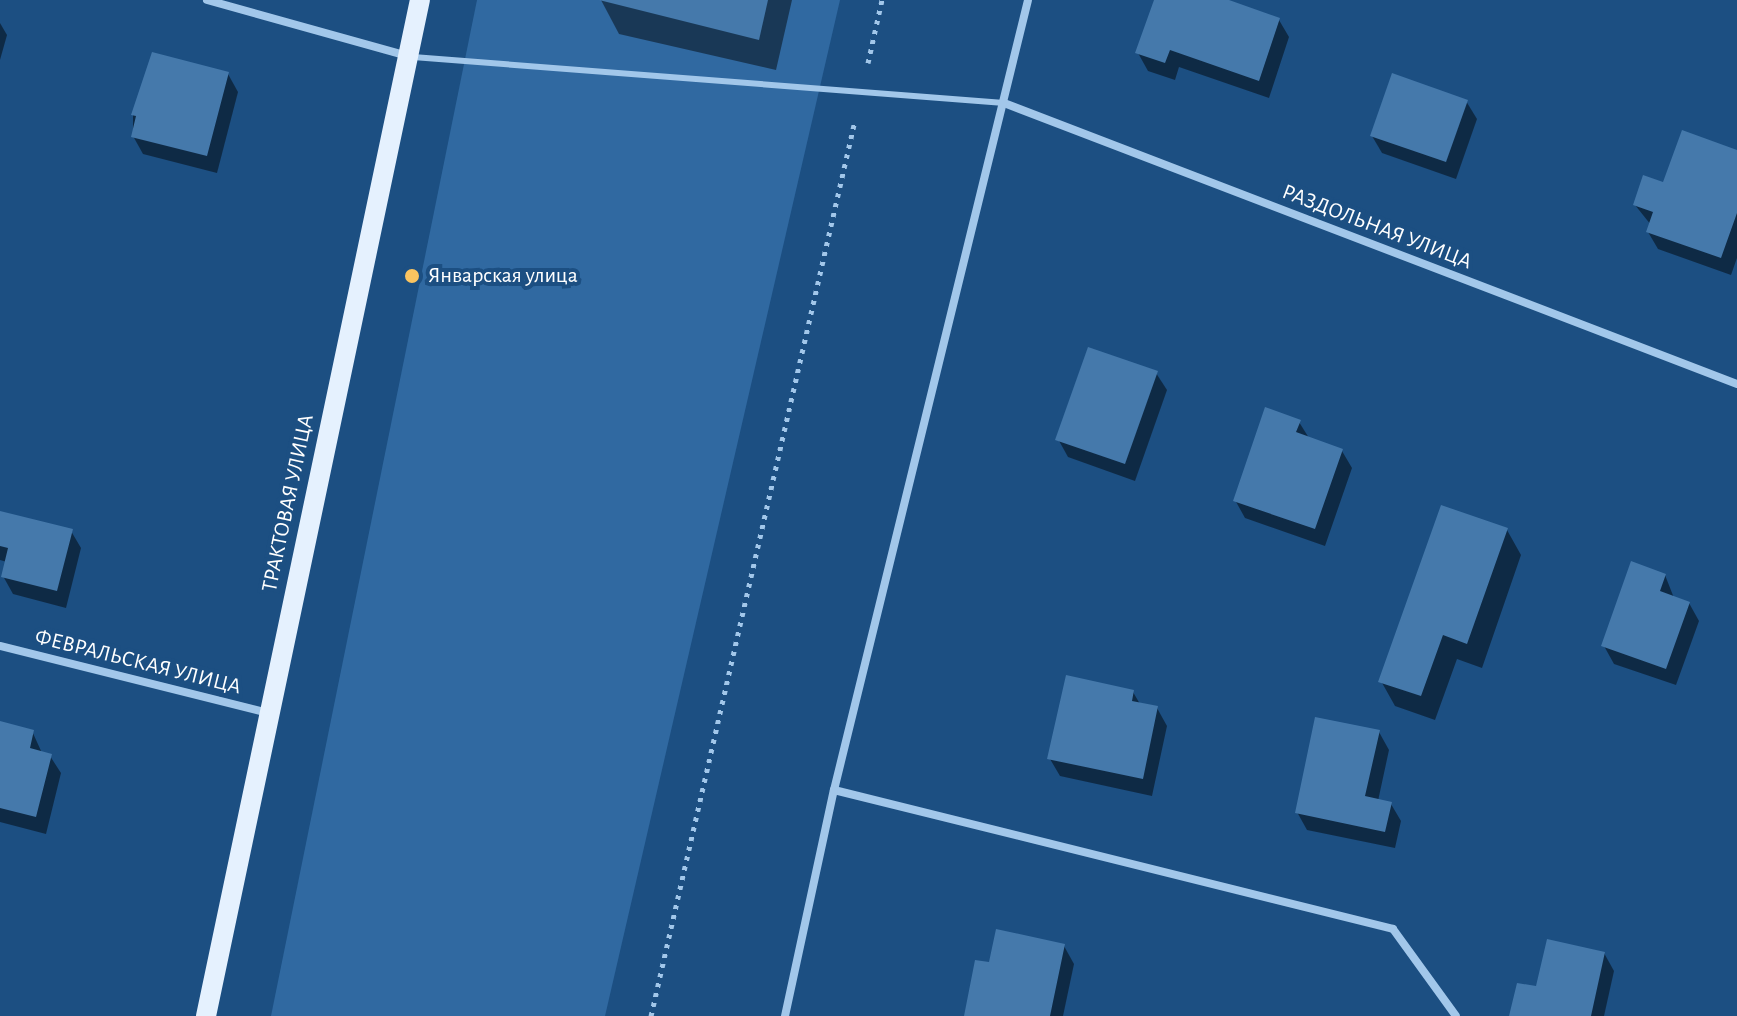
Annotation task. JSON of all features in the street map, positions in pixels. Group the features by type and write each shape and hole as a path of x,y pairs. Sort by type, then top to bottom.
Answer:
{"main road":[{"name":"ТРАКТОВАЯ УЛИЦА","path":"206,1016 420,0"}],"street":[{"path":"207,0 409,56"},
{"path":"785,1016 834,790 1028,0"},
{"name":"РАЗДОЛЬНАЯ УЛИЦА","path":"1004,103 1737,384"},
{"name":"ФЕВРАЛЬСКАЯ УЛИЦА","path":"0,646 268,713"},
{"path":"834,790 1393,929 1456,1016"}],"lane":[{"path":"409,56 1004,103"}],"path":[{"path":"651,1016 882,0"}],"shaded area":[{"path":"477,0 840,0 605,1016 271,1016"}],"building":[{"path":"599,0 768,0 759,40"},
{"path":"1154,0 1229,0 1280,18 1259,81 1170,50 1165,63 1135,53"},
{"path":"152,52 229,72 207,156 131,137 136,116 131,115"},
{"path":"1392,73 1468,100 1446,162 1370,136"},
{"path":"1682,130 1737,150 1737,213 1721,258 1646,232 1653,212 1633,205 1643,175 1663,182"},
{"path":"1088,347 1158,371 1125,464 1055,440"},
{"path":"1265,407 1301,420 1296,432 1343,449 1315,529 1233,501"},
{"path":"1441,505 1508,528 1467,644 1443,635 1421,696 1378,682"},
{"path":"0,511 73,529 57,591 1,577 8,548 0,546"},
{"path":"1631,561 1666,574 1660,591 1690,602 1666,669 1601,646"},
{"path":"1066,675 1134,690 1132,701 1158,706 1143,779 1047,759"},
{"path":"1315,717 1380,730 1365,796 1392,802 1385,832 1295,813"},
{"path":"0,721 34,730 30,748 52,754 36,817 0,808"},
{"path":"996,929 1065,944 1050,1016 964,1016 975,960 989,962"},
{"path":"1547,939 1605,952 1591,1016 1509,1016 1517,983 1536,986"}],"place":[{"name":"Январская улица","path":"412,276"}]}
